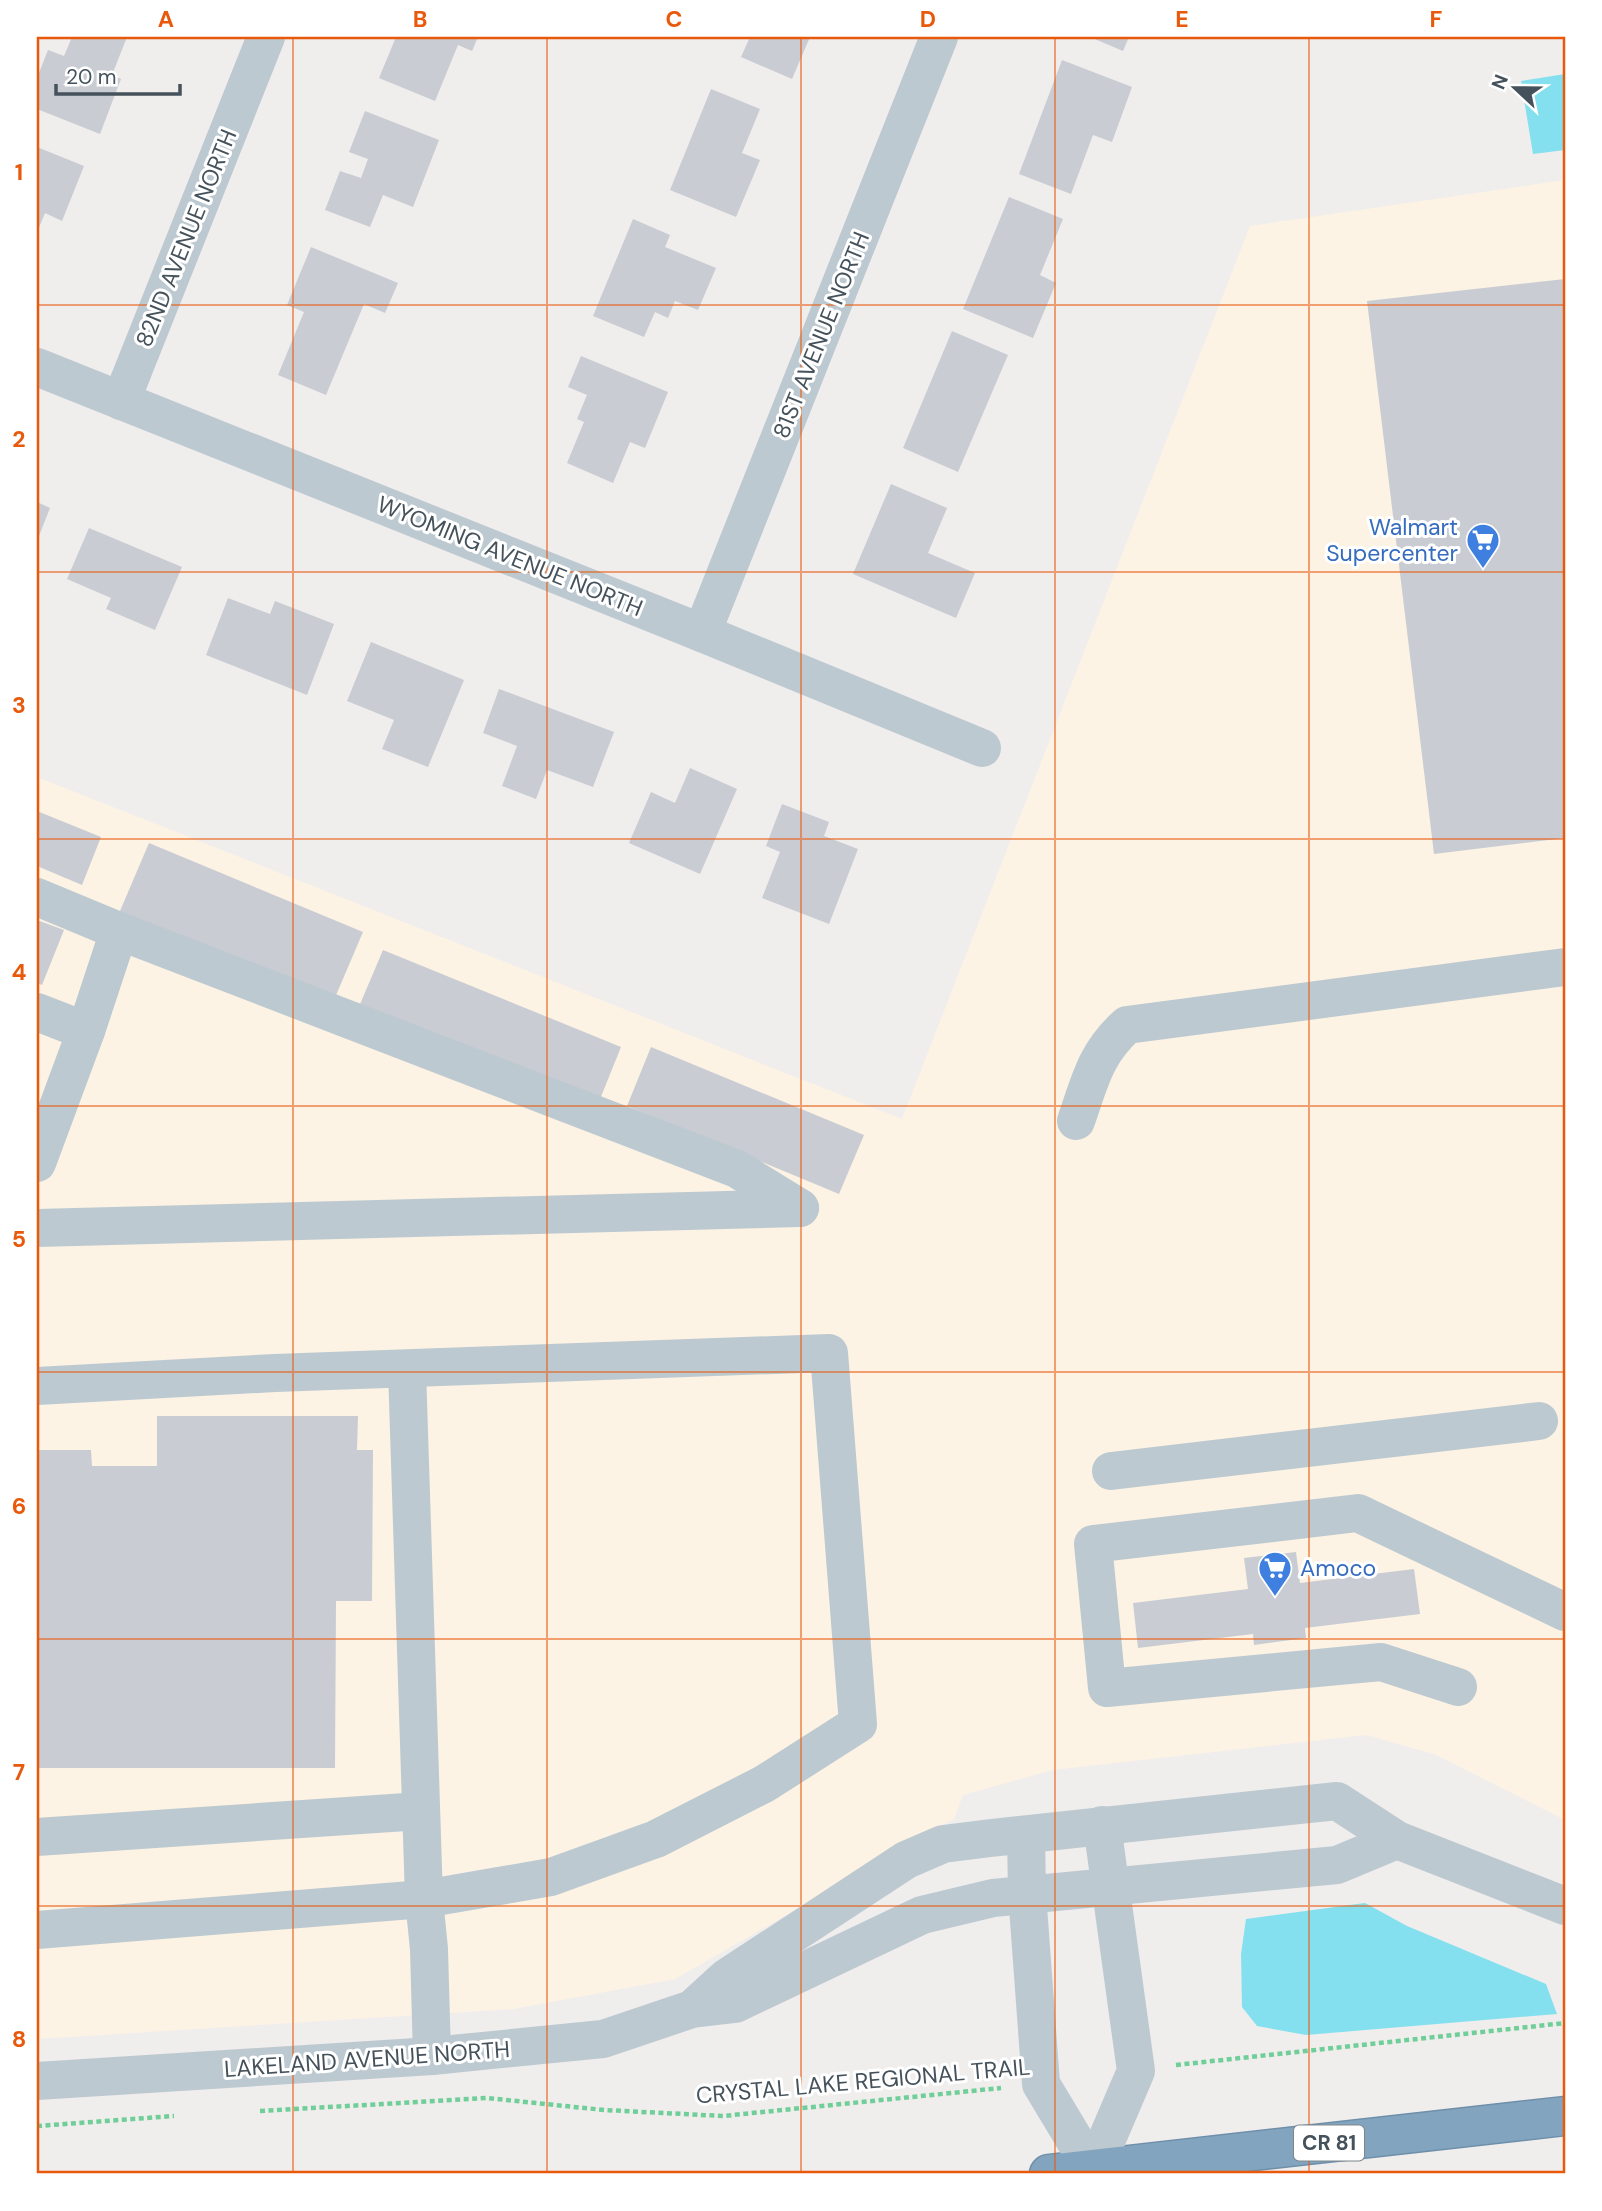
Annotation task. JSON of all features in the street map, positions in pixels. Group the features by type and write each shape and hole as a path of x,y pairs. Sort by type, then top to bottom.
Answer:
{"highway":[{"name":"CR 81","path":"1049,2174 1092,2172 1565,2116"}],"street":[{"name":"82ND AVENUE NORTH","path":"121,401 266,37"},
{"name":"81ST AVENUE NORTH","path":"702,633 939,37"},
{"name":"WYOMING AVENUE NORTH","path":"37,367 982,748"},
{"path":"37,897 118,931 737,1170 800,1208 37,1228"},
{"path":"37,1163 49,1095 86,1031 118,931"},
{"path":"1076,1121 1094,1069 1107,1043 1127,1024 1565,967"},
{"path":"37,1012 86,1031"},
{"path":"37,1386 131,1379 739,1354 829,1353 858,1724 764,1784 656,1839 551,1877 424,1899 37,1930"},
{"path":"407,1369 424,1899 432,2056"},
{"path":"1111,1471 1539,1421"},
{"path":"1458,1687 1381,1662 1107,1688 1093,1544 1358,1513 1565,1612"},
{"name":"LAKELAND AVENUE NORTH","path":"692,2009 726,1978 906,1860 943,1844 1102,1825 1337,1801 1397,1840 1565,1906"},
{"path":"37,1837 421,1811"},
{"path":"1092,2172 1136,2071 1102,1825"},
{"path":"1026,1836 1027,1893 1041,2084 1092,2172"},
{"name":"LAKELAND AVENUE NORTH","path":"37,2081 432,2056 603,2039 692,2009 735,2004 922,1915 1027,1893 1336,1866 1397,1840"}],"path":[{"path":"1136,2071 1565,2024"},
{"name":"CRYSTAL LAKE REGIONAL TRAIL","path":"249,2112 486,2098 604,2110 723,2116 1041,2084"},
{"path":"37,2126 182,2116"}],"shaded area":[{"path":"1565,180 1565,1820 1434,1754 1366,1735 1053,1770 963,1795 954,1819 675,1979 514,2009 37,2039 37,777 902,1119 1250,226"}],"water":[{"path":"1565,74 1565,150 1533,154 1521,81"},
{"path":"1365,1903 1407,1926 1546,1984 1557,2014 1306,2035 1257,2026 1242,2007 1241,1954 1246,1919"}],"building":[{"path":"72,37 127,37 112,75 121,79 100,134 37,109 37,78 48,50 64,56"},
{"path":"396,37 478,37 472,51 458,45 435,101 379,78"},
{"path":"750,37 810,37 792,79 741,57"},
{"path":"1090,37 1129,37 1123,51"},
{"path":"1062,60 1132,87 1112,142 1093,135 1071,194 1019,174"},
{"path":"711,89 760,109 742,153 760,160 736,217 670,190"},
{"path":"365,111 439,140 413,207 383,195 370,227 325,210 340,171 361,178 368,159 349,152"},
{"path":"37,147 84,166 62,221 45,213 37,232"},
{"path":"1009,197 1063,219 1040,275 1056,283 1033,338 963,309"},
{"path":"633,219 670,235 665,247 716,268 698,310 675,301 668,318 655,312 644,337 593,316"},
{"path":"311,247 398,283 385,313 364,304 326,395 278,375 304,312 287,305"},
{"name":"Walmart Supercenter","path":"1565,279 1565,838 1434,854 1367,301"},
{"path":"952,331 1008,355 958,472 903,448"},
{"path":"581,356 668,392 645,448 630,442 613,483 567,463 584,422 577,419 587,395 568,387"},
{"path":"891,484 947,508 928,553 975,573 956,618 853,574"},
{"path":"37,502 50,508 37,541"},
{"path":"89,528 182,567 155,630 106,609 111,598 67,579"},
{"path":"228,598 270,614 275,601 334,624 307,695 206,655"},
{"path":"371,642 464,680 428,767 382,749 394,720 347,701"},
{"path":"499,689 614,732 593,787 547,770 536,799 502,786 517,746 483,733"},
{"path":"690,768 737,789 700,874 629,843 651,792 675,803"},
{"path":"782,804 829,822 824,836 858,849 829,924 762,898 780,852 766,846"},
{"path":"37,811 101,837 82,885 37,866"},
{"path":"149,843 363,932 331,1007 117,918"},
{"path":"37,920 64,930 42,985 37,983"},
{"path":"383,950 621,1047 594,1114 355,1016"},
{"path":"651,1047 864,1135 839,1194 627,1106"},
{"path":"157,1416 358,1416 357,1450 373,1450 372,1601 336,1601 335,1768 37,1768 37,1450 91,1450 92,1466 157,1466"},
{"name":"Amoco","path":"1296,1552 1300,1583 1414,1569 1420,1614 1305,1628 1306,1638 1254,1645 1253,1634 1138,1648 1133,1603 1248,1589 1244,1558"}],"place":[{"name":"Walmart Supercenter","path":"1483,570"},
{"name":"Amoco","path":"1275,1598"}]}
